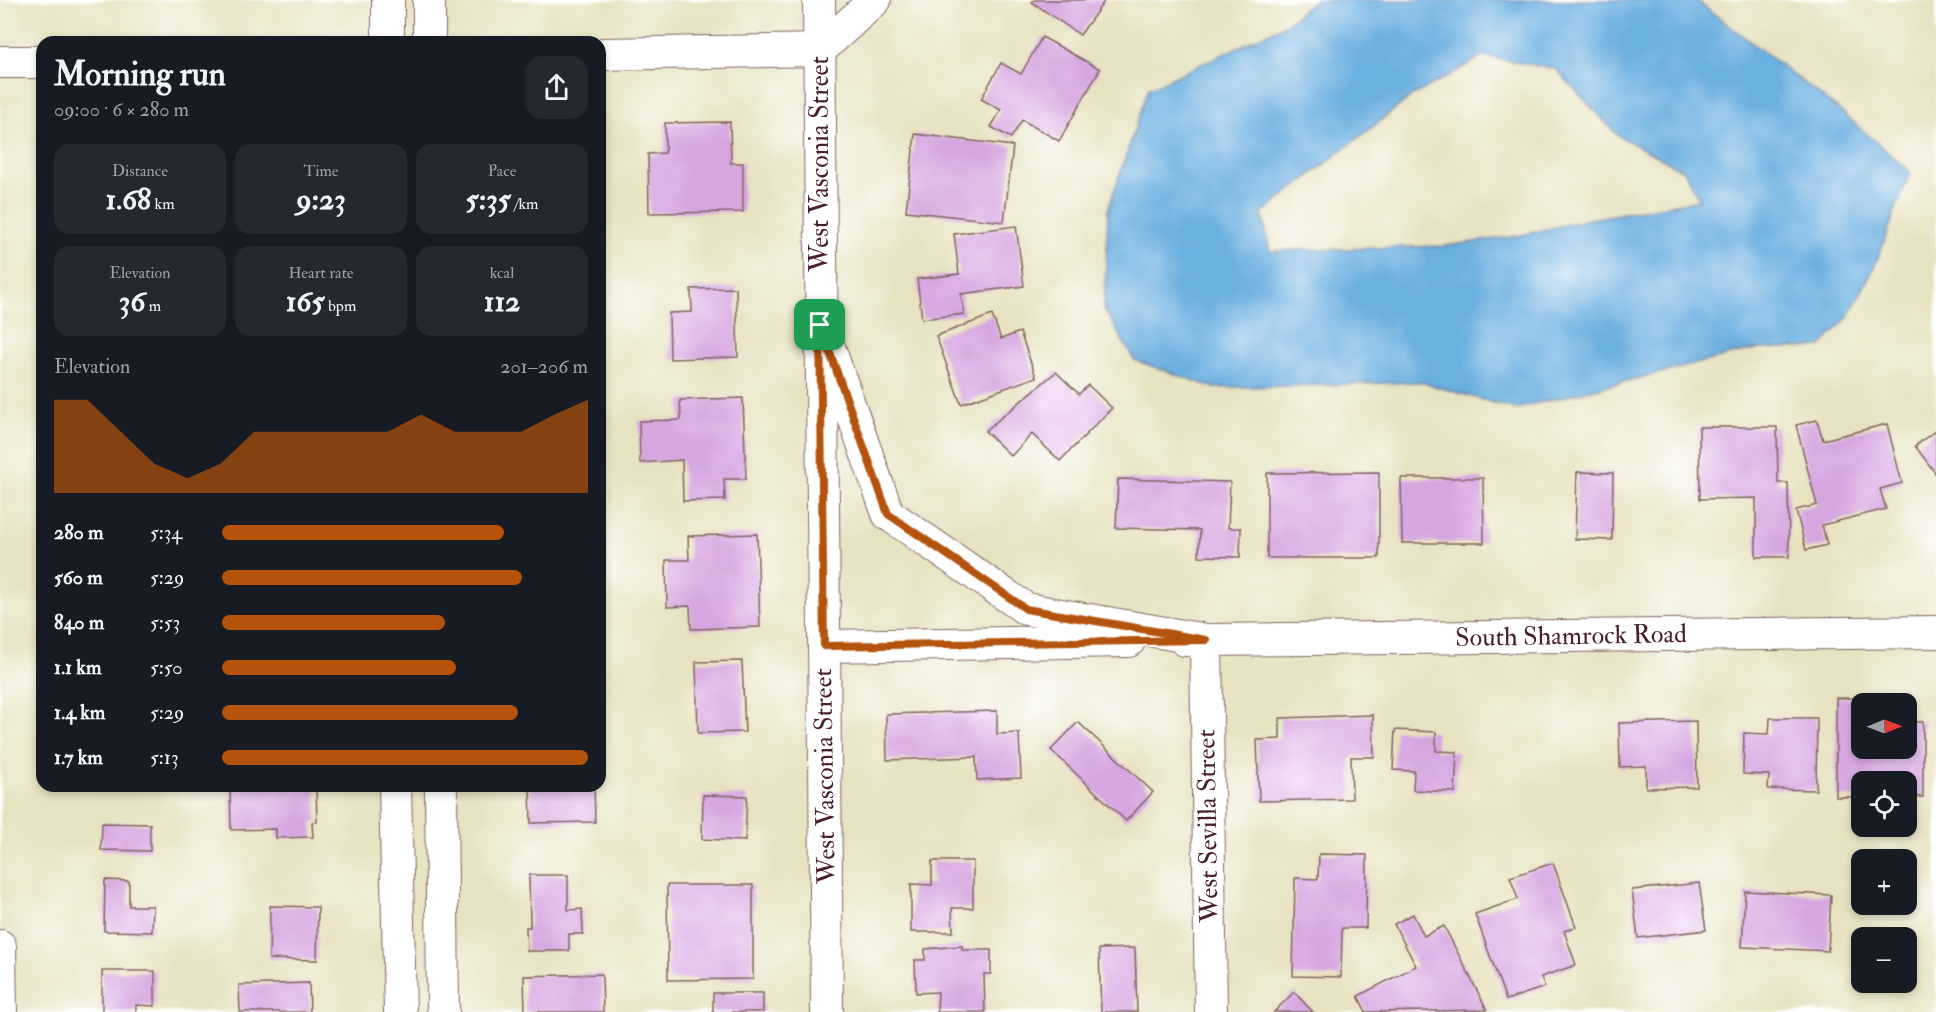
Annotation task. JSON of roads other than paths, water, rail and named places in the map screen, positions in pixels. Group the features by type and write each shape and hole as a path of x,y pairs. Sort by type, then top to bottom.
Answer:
{"street":[{"path":"388,0 388,36"},
{"path":"429,0 429,36"},
{"name":"West Vasconia Street","path":"819,0 827,1012"},
{"path":"606,54 820,50 875,0"},
{"path":"0,62 36,62"},
{"name":"South Shamrock Road","path":"820,325 888,514 1026,609 1206,640"},
{"name":"South Shamrock Road","path":"824,646 1936,632"},
{"name":"West Sevilla Street","path":"1206,640 1211,1012"},
{"path":"395,792 400,1012"},
{"path":"441,792 443,1012"},
{"path":"0,946 1,1012"}],"water":[{"path":"1315,0 1696,0 1843,113 1910,172 1876,263 1849,316 1820,347 1755,349 1515,409 1420,382 1215,388 1134,360 1104,309 1108,210 1148,89 1285,25","holes":["1483,56 1556,69 1617,135 1684,171 1699,200 1590,219 1518,236 1445,246 1270,251 1262,213 1412,96"]}]}
